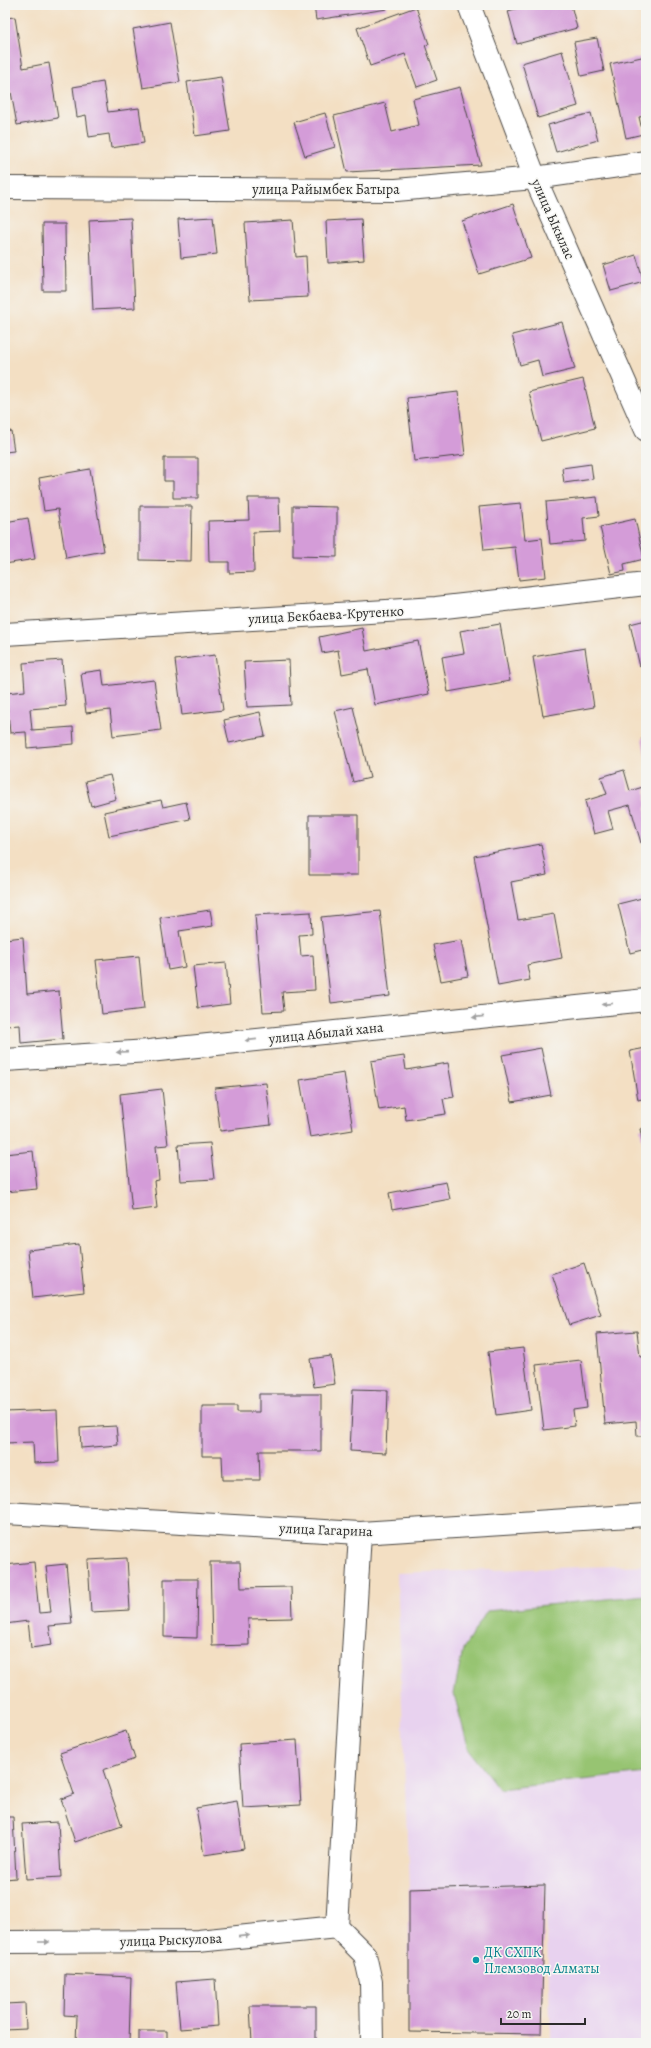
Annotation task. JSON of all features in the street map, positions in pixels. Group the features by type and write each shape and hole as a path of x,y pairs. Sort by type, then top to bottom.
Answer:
{"street":[{"name":"улица Ыкылас","path":"469,5 535,178 646,430"},
{"name":"улица Райымбек Батыра","path":"5,188 396,190 535,178 646,162"},
{"name":"улица Бекбаева-Крутенко","path":"5,634 436,608 646,584"},
{"name":"улица Абылай хана","path":"5,1060 149,1051 646,1000"},
{"name":"улица Гагарина","path":"5,1513 360,1534 646,1515"},
{"path":"360,1534 337,1927 365,1955 371,1982 372,2043"},
{"name":"улица Рыскулова","path":"5,1942 198,1941 337,1927"}],"shaded area":[{"path":"646,1565 646,2043 551,2043 545,1885 409,1889 397,1573"}],"green space":[{"path":"646,1595 646,1773 499,1789 469,1750 454,1694 463,1649 487,1611"}],"building":[{"path":"314,5 387,5 387,9 316,20"},
{"path":"529,5 571,5 577,28 517,44 508,11"},
{"path":"416,7 429,44 425,45 437,80 417,87 405,54 370,66 357,28"},
{"path":"15,17 23,68 49,63 58,118 17,125 11,92 5,93 5,18"},
{"path":"170,22 180,82 143,88 133,29"},
{"path":"597,38 604,71 581,76 574,42"},
{"path":"562,51 578,106 538,118 522,63"},
{"path":"646,56 646,116 639,117 643,134 626,138 610,64"},
{"path":"221,77 230,131 195,136 187,82"},
{"path":"103,82 108,112 139,108 144,143 111,148 109,134 89,137 86,115 77,117 73,87"},
{"path":"460,87 481,165 347,172 334,116 385,103 392,132 419,125 413,99"},
{"path":"325,113 335,147 305,156 294,122"},
{"path":"591,113 598,140 556,152 548,125"},
{"path":"513,204 531,258 479,274 462,221"},
{"path":"213,217 217,254 181,258 178,219"},
{"path":"131,218 135,308 93,310 89,220"},
{"path":"361,219 364,260 328,263 326,221"},
{"path":"293,220 296,257 306,256 308,297 250,300 245,223"},
{"path":"42,224 65,224 66,291 43,291"},
{"path":"636,255 644,282 611,291 603,265"},
{"path":"562,322 575,369 542,377 538,360 520,365 512,335"},
{"path":"583,379 595,428 541,441 529,392"},
{"path":"458,392 465,455 414,461 407,398"},
{"path":"11,431 14,451 5,452 5,432"},
{"path":"164,458 198,458 198,498 173,498 173,481 164,481"},
{"path":"591,464 593,479 564,483 562,468"},
{"path":"90,469 104,551 66,558 58,509 44,511 39,478"},
{"path":"597,497 599,516 583,518 585,541 550,544 546,502"},
{"path":"248,498 279,498 280,531 253,532 254,572 229,573 229,562 209,562 208,521 249,520"},
{"path":"521,503 525,540 542,538 546,577 519,580 515,547 484,550 479,507"},
{"path":"140,506 192,506 191,561 140,560"},
{"path":"293,506 337,507 337,557 293,556"},
{"path":"28,518 35,559 5,564 5,522"},
{"path":"635,519 644,559 624,564 625,571 611,574 600,527"},
{"path":"646,620 646,665 640,667 630,624"},
{"path":"500,624 510,681 448,692 442,657 464,653 460,631"},
{"path":"362,628 366,651 418,641 429,694 375,705 368,669 342,674 338,650 322,653 319,637"},
{"path":"585,648 594,707 543,716 533,657"},
{"path":"215,655 223,710 182,715 175,660"},
{"path":"62,660 66,706 30,709 32,730 73,727 74,744 27,748 26,732 10,733 6,693 25,691 23,663"},
{"path":"289,660 291,705 247,707 244,662"},
{"path":"102,670 104,686 154,680 161,730 113,736 110,710 86,713 81,673"},
{"path":"353,707 370,778 353,782 335,711"},
{"path":"260,712 265,736 229,743 224,720"},
{"path":"646,737 646,754 645,754 642,738"},
{"path":"624,770 630,791 646,786 646,842 641,843 630,805 608,811 613,829 594,834 585,801 607,794 601,777"},
{"path":"110,775 116,799 91,806 85,781"},
{"path":"161,800 163,807 186,802 190,819 109,836 104,812"},
{"path":"309,815 358,815 358,875 309,875"},
{"path":"541,844 547,875 511,882 518,920 554,914 562,958 527,965 530,980 498,986 474,856"},
{"path":"646,897 646,949 630,953 618,904"},
{"path":"210,910 213,926 179,931 185,967 168,970 160,918"},
{"path":"380,911 390,996 331,1003 321,917"},
{"path":"311,912 312,934 299,935 301,956 313,955 315,990 282,992 284,1011 263,1012 255,915"},
{"path":"23,937 27,994 59,991 63,1039 21,1043 20,1025 5,1026 5,939"},
{"path":"461,940 468,976 441,981 433,945"},
{"path":"139,956 144,1009 102,1014 96,960"},
{"path":"226,963 230,1004 198,1008 193,966"},
{"path":"541,1048 551,1095 512,1102 502,1055"},
{"path":"646,1048 646,1098 638,1100 630,1051"},
{"path":"404,1056 406,1070 448,1063 454,1097 443,1099 446,1114 406,1120 404,1106 379,1110 371,1061"},
{"path":"344,1073 353,1130 310,1137 300,1080"},
{"path":"266,1083 271,1125 220,1131 215,1088"},
{"path":"162,1089 168,1145 156,1146 159,1180 154,1181 157,1208 132,1211 120,1094"},
{"path":"646,1127 646,1153 645,1153 640,1129"},
{"path":"210,1143 214,1179 181,1181 178,1145"},
{"path":"33,1151 37,1189 5,1192 5,1154"},
{"path":"446,1182 450,1199 392,1210 389,1193"},
{"path":"79,1244 84,1292 33,1298 28,1250"},
{"path":"584,1263 601,1315 569,1325 552,1274"},
{"path":"637,1331 640,1357 646,1356 646,1436 637,1436 636,1421 605,1424 597,1334"},
{"path":"523,1348 531,1410 496,1415 488,1352"},
{"path":"331,1356 335,1384 314,1387 310,1359"},
{"path":"581,1360 587,1408 573,1410 575,1426 544,1430 536,1365"},
{"path":"353,1389 388,1390 386,1453 350,1451"},
{"path":"259,1394 321,1394 321,1451 259,1451 260,1480 223,1480 222,1456 202,1456 202,1406 237,1406 237,1412 259,1412"},
{"path":"57,1410 59,1462 34,1463 33,1442 5,1443 5,1412"},
{"path":"116,1426 118,1445 81,1448 80,1428"},
{"path":"127,1558 130,1610 91,1612 88,1560"},
{"path":"34,1562 39,1613 51,1612 46,1566 66,1564 72,1624 49,1626 52,1645 31,1648 28,1621 5,1624 5,1565"},
{"path":"210,1562 240,1562 241,1588 291,1587 292,1618 248,1619 249,1645 212,1646"},
{"path":"164,1579 198,1579 197,1638 164,1637"},
{"path":"126,1731 135,1759 103,1770 122,1826 75,1842 61,1799 74,1794 60,1753"},
{"path":"297,1740 301,1805 243,1808 239,1744"},
{"path":"237,1801 244,1849 204,1855 196,1808"},
{"path":"5,1817 13,1817 16,1878 5,1879"},
{"path":"58,1822 61,1877 26,1879 22,1824"},
{"name":"ДК СХПК Племзовод Алматы","path":"545,1885 541,2034 409,2032 409,1889"},
{"path":"65,1974 131,1977 129,2043 76,2043 77,2016 64,2015"},
{"path":"215,1979 218,2026 180,2029 176,1982"},
{"path":"25,2003 26,2029 5,2030 5,2004"},
{"path":"250,2006 316,2006 316,2043 252,2043"},
{"path":"139,2031 167,2031 167,2043 139,2043"}],"place":[{"name":"ДК СХПК Племзовод Алматы","path":"476,1960"}]}
